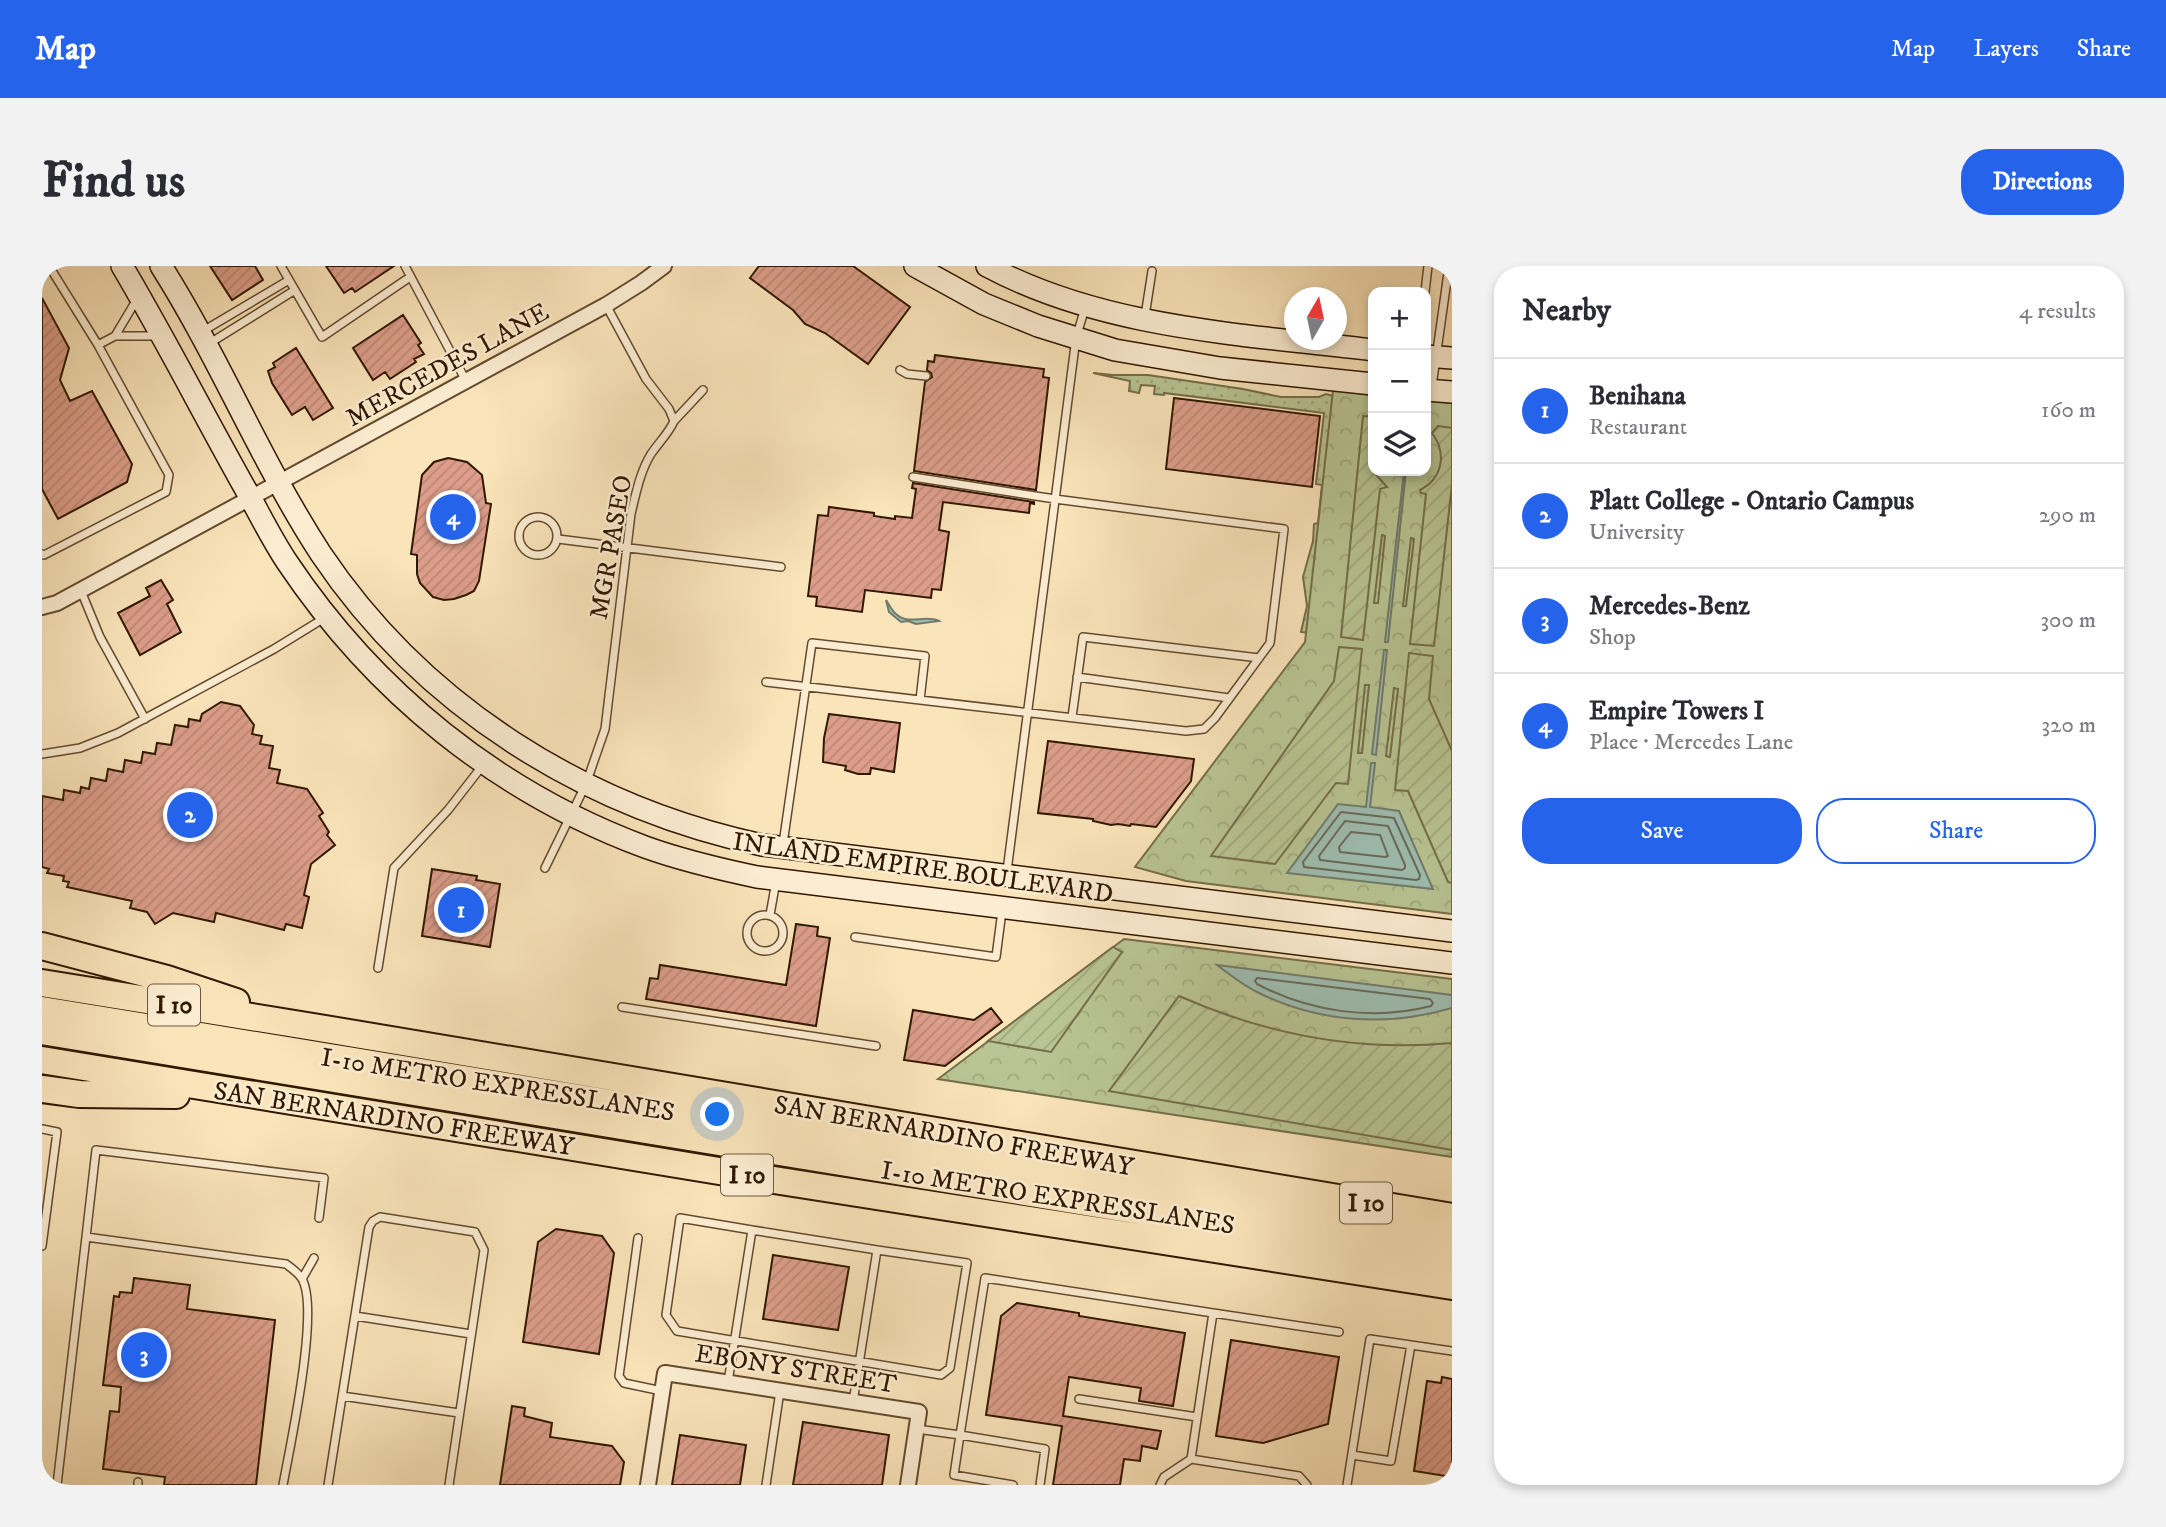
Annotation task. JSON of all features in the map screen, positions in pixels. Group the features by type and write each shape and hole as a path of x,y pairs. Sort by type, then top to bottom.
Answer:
{"highway":[{"path":"42,947 167,979 307,1026"},
{"name":"SAN BERNARDINO FREEWAY","path":"42,983 1452,1217"},
{"path":"109,995 327,1056"},
{"name":"I-10 METRO EXPRESSLANES","path":"42,1010 1452,1241"},
{"name":"I-10 METRO EXPRESSLANES","path":"42,1031 1452,1262"},
{"name":"SAN BERNARDINO FREEWAY","path":"42,1060 787,1182 1452,1286"},
{"path":"42,1089 79,1094 266,1096"}],"main road":[{"name":"INLAND EMPIRE BOULEVARD","path":"122,266 286,560 351,648 411,707 484,764 520,788 570,815 657,851 725,870 776,880 1452,963"},
{"name":"INLAND EMPIRE BOULEVARD","path":"161,266 279,483 321,554 351,594 396,645 468,712 522,749 586,784 678,824 720,836 782,848 1452,930"},
{"path":"915,266 985,303 1038,326 1115,350 1220,368 1368,383"},
{"path":"986,266 1057,296 1144,320 1235,335 1368,349"},
{"path":"1002,907 1006,876"}],"street":[{"name":"MERCEDES LANE","path":"42,607 57,603 606,306 664,266"},
{"name":"EBONY STREET","path":"662,1391 665,1373 919,1412 917,1429"},
{"path":"648,1485 662,1391"},
{"path":"908,1485 917,1429"}],"lane":[{"path":"42,554 166,492 169,475 98,345 49,266"},
{"path":"281,266 322,337 410,277"},
{"path":"405,266 466,382"},
{"path":"1426,287 1428,266"},
{"path":"1436,391 1449,266"},
{"path":"1144,320 1152,271"},
{"path":"203,339 289,279"},
{"path":"203,339 295,290"},
{"path":"115,336 139,295"},
{"path":"1006,876 1076,338 1086,305"},
{"path":"606,306 646,379 669,409 674,421"},
{"path":"98,345 115,336 162,336"},
{"path":"900,370 907,374 926,376"},
{"name":"MGR PASEO","path":"545,868 586,784 605,729 627,548 638,483 653,451 672,428 674,421 703,390"},
{"path":"766,682 1185,731 1204,729 1215,718 1270,643 1284,529 1055,499 914,477"},
{"path":"538,517 551,521 558,539 548,554 536,556 521,545 519,533 525,522 538,517"},
{"path":"558,539 781,567"},
{"path":"80,590 100,637 145,719"},
{"path":"42,754 80,748 118,733 274,649 327,617"},
{"path":"1072,717 1083,637 1259,658"},
{"path":"782,848 812,643 925,656 920,700"},
{"path":"1077,677 1229,698"},
{"path":"378,968 394,867 448,810 484,764"},
{"path":"770,915 776,880"},
{"path":"855,937 996,957 1002,907"},
{"path":"770,915 779,921 783,937 781,943 772,950 761,950 748,939 748,928 754,919 770,915"},
{"path":"622,1007 876,1046"},
{"path":"42,1129 57,1132 42,1246"},
{"path":"57,1485 96,1150 324,1178 319,1218"},
{"path":"328,1485 369,1227 380,1217 475,1232 484,1250 449,1485"},
{"path":"680,1218 752,1230 967,1263 950,1368 941,1375 677,1331 666,1315 680,1218"},
{"path":"728,1383 752,1230"},
{"path":"86,1237 286,1264 302,1279 309,1307 302,1378 283,1485"},
{"path":"638,1238 619,1376 624,1382 662,1391"},
{"path":"853,1402 877,1250"},
{"path":"302,1279 314,1258"},
{"path":"1013,1485 954,1475 985,1278 1339,1332"},
{"path":"1191,1458 1213,1313"},
{"path":"355,1316 471,1334"},
{"path":"1347,1485 1370,1339 1452,1351"},
{"path":"1352,1455 1391,1461 1411,1345"},
{"path":"766,1485 780,1391"},
{"path":"342,1396 459,1413"},
{"path":"1079,1399 1197,1417"},
{"path":"917,1429 1045,1449 1040,1485"},
{"path":"1160,1485 1164,1477 1191,1458 1299,1476 1307,1485"}],"green space":[{"path":"1093,373 1148,375 1281,397 1319,397 1326,394 1337,397 1341,637 1301,632 1307,606 1303,577 1313,541 1314,524 1318,523 1322,485 1316,484 1324,413 1164,393 1154,394 1155,386 1141,385 1139,393 1129,391 1130,381"},
{"path":"1333,390 1368,394 1368,476 1431,476 1431,401 1452,403 1452,914 1186,881 1135,867 1305,642"},
{"path":"1363,416 1368,416 1368,476 1377,476 1387,487 1380,489 1363,640 1341,637"},
{"path":"1438,426 1452,428 1452,484 1434,646 1410,644 1426,494 1420,490 1434,479 1438,472 1440,449 1432,433"},
{"path":"1382,535 1385,536 1378,603 1374,603"},
{"path":"1411,538 1414,539 1406,606 1403,606"},
{"path":"1339,647 1362,649 1348,784 1336,783 1275,864 1211,856 1334,681"},
{"path":"1409,653 1433,656 1429,699 1452,751 1452,883 1448,882 1408,791 1395,790"},
{"path":"1365,685 1369,685 1362,753 1358,753"},
{"path":"1394,688 1398,689 1390,757 1386,756"},
{"path":"1124,939 1452,979 1452,1157 938,1079"},
{"path":"1113,947 1122,952 1051,1052 988,1041"},
{"path":"1179,996 1245,1021 1312,1038 1381,1045 1452,1043 1452,1150 1109,1091"}],"water":[{"path":"1403,476 1405,476 1388,642 1385,642"},
{"path":"886,600 893,611 906,619 939,621 916,624 901,622 889,612"},
{"path":"1384,650 1387,650 1376,755 1372,754"},
{"path":"1371,763 1375,763 1370,807 1399,811 1433,889 1287,873 1338,804 1366,807"},
{"path":"1217,965 1452,995 1452,1008 1403,1018 1353,1019 1329,1016 1280,1002 1257,992"}],"building":[{"path":"210,266 255,266 263,280 232,300"},
{"path":"326,266 394,266 355,292 352,288 344,293"},
{"path":"759,266 853,266 910,307 868,364 825,333 805,324 793,310 750,278"},
{"path":"42,298 69,348 60,380 70,401 92,391 132,464 127,482 58,519 42,489"},
{"path":"403,315 421,343 418,345 424,354 390,379 385,372 373,380 353,348"},
{"path":"296,348 333,408 313,420 305,407 292,415 272,383 268,371 275,367 273,363"},
{"path":"935,355 1044,369 1043,377 1049,378 1036,490 914,471 925,382 932,377 927,370 928,361 934,362"},
{"path":"1174,398 1320,416 1312,487 1166,469"},
{"path":"448,458 467,462 482,475 486,503 491,504 479,581 474,591 444,600 433,597 420,583 417,555 411,554 422,475 434,462"},
{"path":"913,483 1034,502 1034,504 1030,503 1029,513 943,502 939,530 949,532 941,590 932,589 931,598 865,590 862,612 816,606 817,597 808,596 818,515 828,516 829,507 874,513 874,516 895,519 895,516 912,518 916,489 912,488"},
{"path":"161,580 173,600 167,604 181,632 140,655 118,613 150,596 146,588"},
{"path":"221,702 240,706 254,725 252,734 262,736 260,744 273,746 269,768 280,770 277,783 307,789 323,813 319,816 329,832 327,835 335,845 311,864 304,895 309,897 302,928 286,924 284,930 216,913 214,922 173,913 155,924 147,912 130,908 132,901 67,887 69,882 63,881 64,876 47,873 49,869 42,867 42,796 63,800 64,790 80,793 81,787 89,789 91,778 106,781 108,769 123,772 125,760 141,763 143,752 155,754 157,743 171,745 175,725 188,727 189,719 200,721 202,714"},
{"path":"829,714 900,723 894,772 871,768 870,774 858,774 845,770 846,766 823,762"},
{"path":"1048,741 1194,759 1191,781 1156,827 1111,825 1093,819 1038,813"},
{"path":"432,869 477,876 476,880 500,884 490,947 422,936"},
{"path":"796,924 818,927 817,936 830,938 816,1026 646,999 650,978 658,979 660,965 786,985"},
{"path":"991,1008 1002,1022 945,1066 904,1060 913,1010 974,1020"},
{"path":"556,1229 602,1236 614,1253 599,1354 523,1342 538,1242"},
{"path":"773,1255 849,1267 838,1330 763,1319"},
{"path":"134,1278 190,1285 187,1309 275,1320 256,1485 164,1485 165,1477 103,1469 110,1411 119,1412 121,1387 103,1385 114,1296 119,1297 120,1292 132,1293"},
{"path":"1017,1303 1185,1333 1173,1406 1139,1401 1141,1388 1069,1377 1063,1416 1161,1431 1157,1449 1142,1446 1140,1461 1124,1459 1120,1485 1053,1485 1062,1426 986,1415 1001,1316"},
{"path":"1231,1340 1339,1357 1328,1424 1263,1443 1216,1436"},
{"path":"1442,1377 1452,1379 1452,1477 1414,1471 1427,1381 1441,1383"},
{"path":"512,1406 525,1408 524,1416 552,1423 550,1437 612,1446 624,1462 620,1485 500,1485"},
{"path":"803,1422 889,1435 882,1485 793,1485"},
{"path":"680,1435 746,1445 740,1485 672,1485"}],"place":[{"name":"Empire Towers I","path":"453,517"},
{"name":"Platt College - Ontario Campus","path":"190,815"},
{"name":"Benihana","path":"461,910"},
{"name":"Mercedes-Benz","path":"144,1355"}]}
